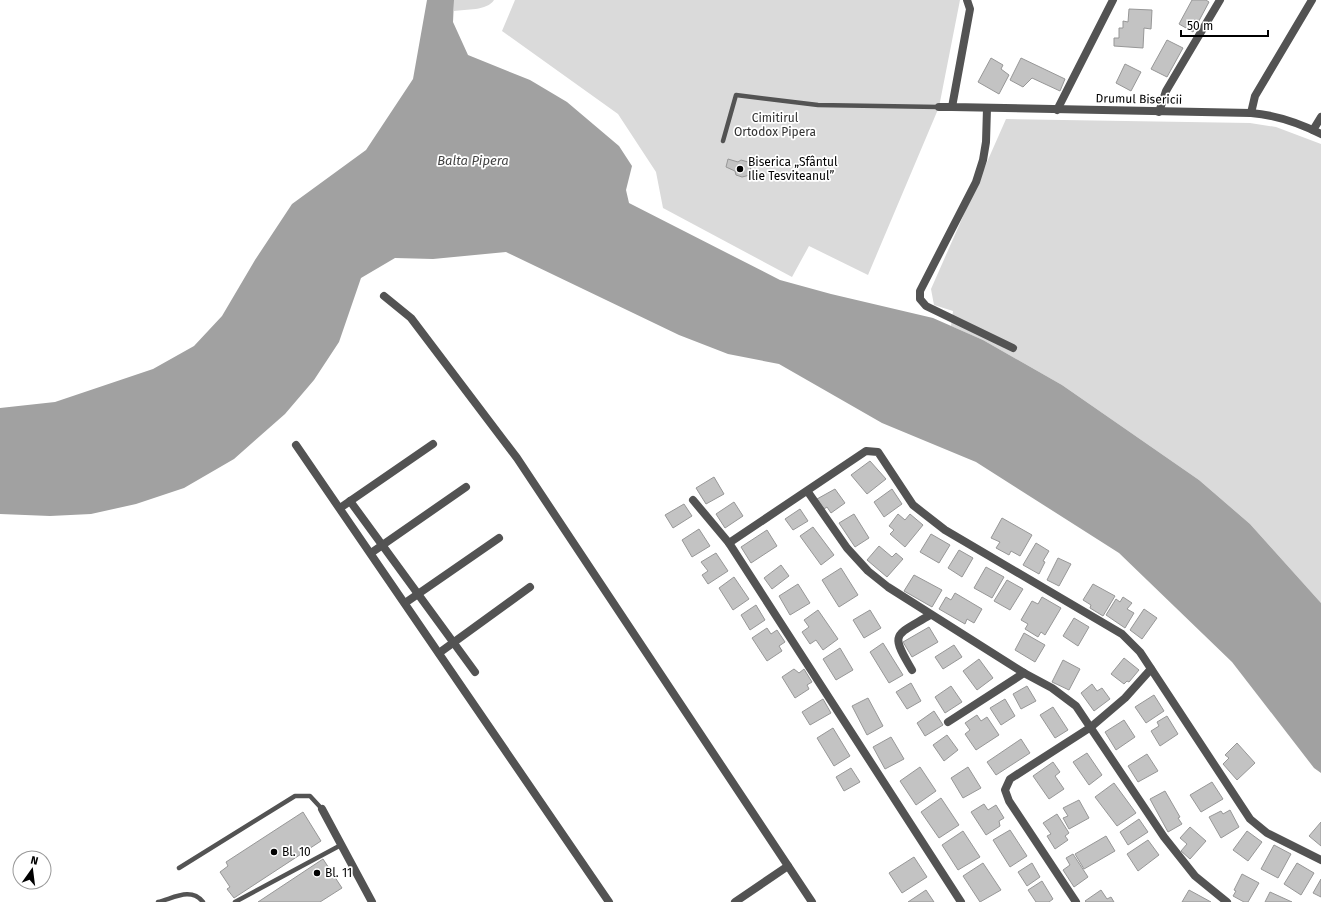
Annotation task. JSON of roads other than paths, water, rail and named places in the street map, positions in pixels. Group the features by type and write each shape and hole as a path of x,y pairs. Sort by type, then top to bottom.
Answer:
{"street":[{"path":"952,108 970,8 967,0"},
{"path":"1057,110 1113,0"},
{"path":"1159,112 1166,91 1220,0"},
{"path":"1251,113 1255,96 1312,0"},
{"name":"Drumul Bisericii","path":"939,107 1251,113 1278,118 1317,132"},
{"path":"987,108 986,142 983,160 976,182 920,291 920,300 926,306 1013,348"},
{"path":"1317,132 1321,117"},
{"path":"384,296 411,318 517,458 812,902"},
{"path":"340,508 433,444"},
{"path":"296,445 610,902"},
{"path":"729,543 808,492 866,451 878,452 913,505 944,530 1122,634 1140,652 1250,819 1267,833 1321,860"},
{"path":"371,553 466,487"},
{"path":"808,492 846,548 888,587 930,615 1024,673 1052,688 1076,706 1164,837 1195,876 1227,902"},
{"path":"693,500 729,543 961,902"},
{"path":"350,501 475,672"},
{"path":"405,603 499,538"},
{"path":"439,653 530,586"},
{"path":"912,670 899,649 897,640 900,633 930,615"},
{"path":"1076,902 1009,801 1005,790 1010,779 1091,727 1125,698 1151,669"},
{"path":"948,722 1024,673"},
{"path":"322,809 372,902"},
{"path":"734,902 788,866"}],"lane":[{"path":"723,141 736,95 818,105 939,107"},
{"path":"179,868 295,796 310,796 322,809"},
{"path":"235,902 341,845"},
{"path":"158,902 188,894 197,895 203,902"}],"water":[{"name":"Balta Pipera","path":"427,0 454,0 453,22 468,55 530,80 567,102 619,146 632,166 626,190 629,203 780,280 831,294 933,318 983,340 1062,385 1199,480 1250,524 1321,603 1321,773 1314,768 1232,662 1119,553 976,462 882,423 779,364 728,354 679,335 506,252 433,259 395,258 361,278 339,342 314,380 285,414 234,459 184,488 136,504 91,514 50,516 0,514 0,408 55,402 153,369 194,346 222,316 255,260 292,204 366,150 413,79"}],"place":[{"name":"Biserica „Sfântul Ilie Tesviteanul”","path":"740,169"},
{"name":"Bl. 10","path":"274,852"},
{"name":"Bl. 11","path":"317,873"}],"park label":[{"name":"Cimitirul Ortodox Pipera","path":"775,125"}]}
